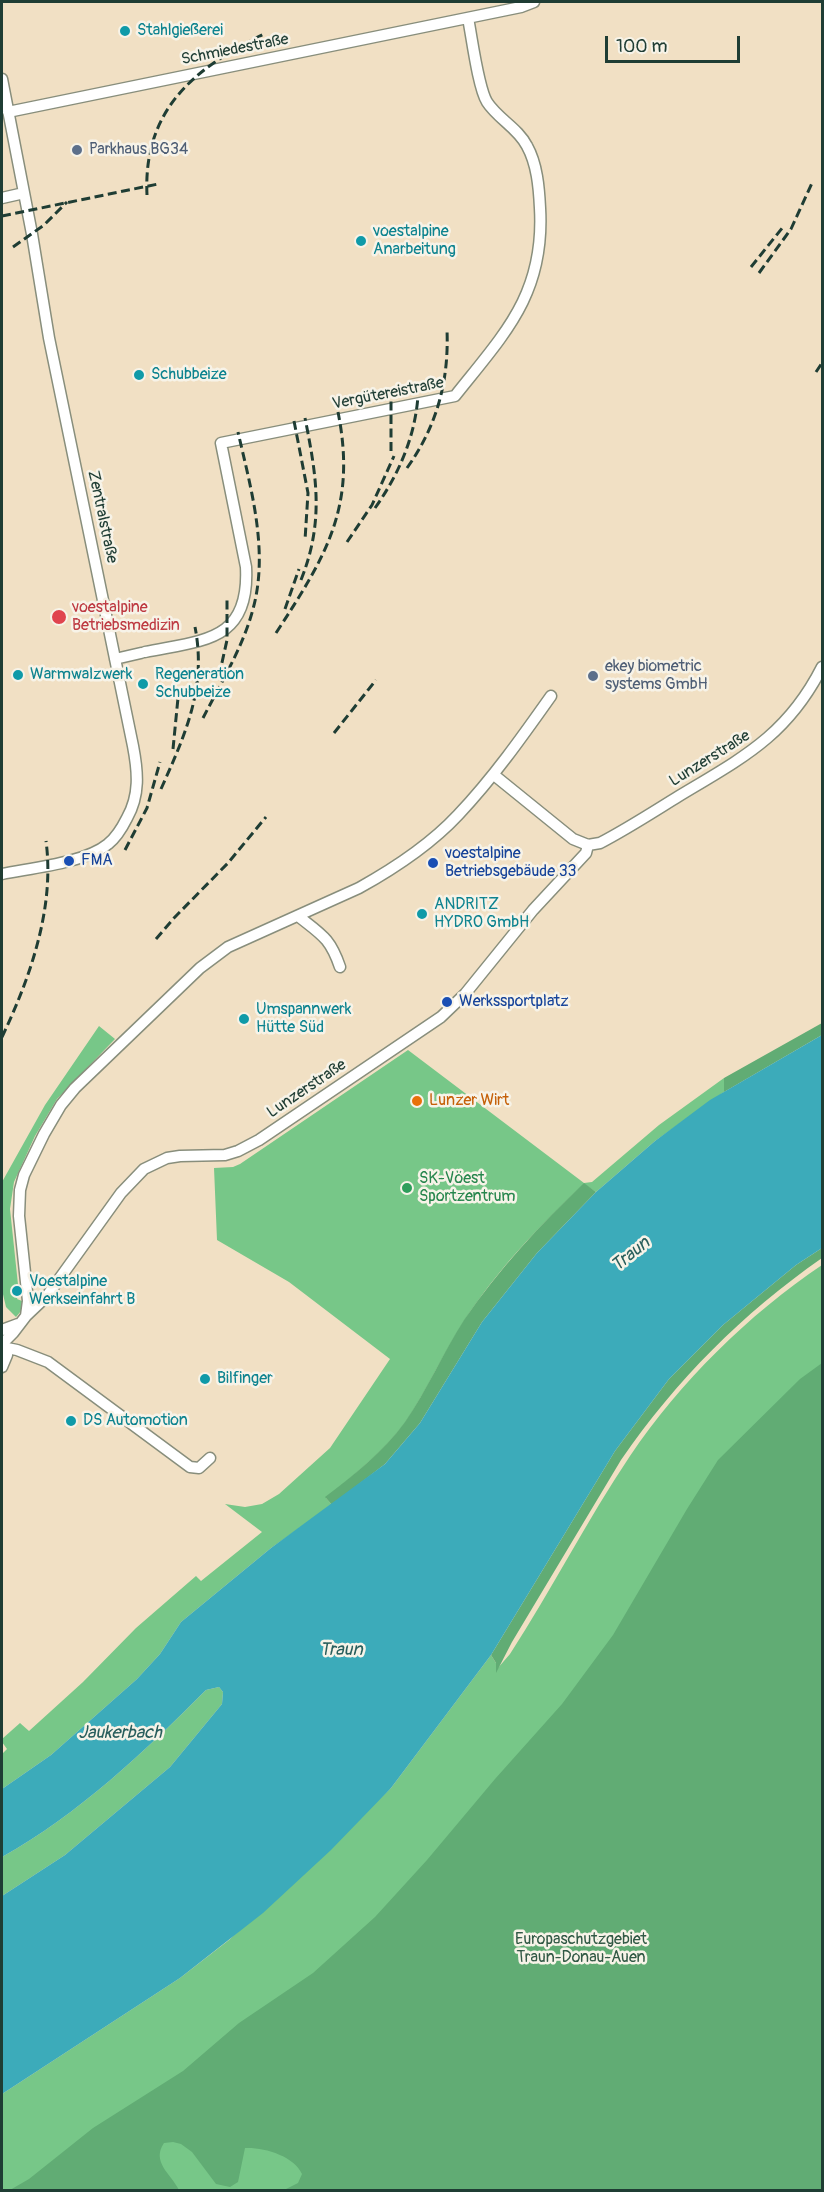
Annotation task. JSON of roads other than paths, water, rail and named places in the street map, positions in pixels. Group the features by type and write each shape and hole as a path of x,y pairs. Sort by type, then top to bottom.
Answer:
{"street":[{"name":"Schmiedestraße","path":"8,112 521,7 534,2"},
{"name":"Vergütereistraße","path":"115,659 207,639 221,633 238,615 247,585 246,567 221,443 455,396 508,330 522,306 535,272 540,239 537,175 528,147 522,138 486,100 468,18"},
{"name":"Zentralstraße","path":"2,79 50,338 137,765 136,796 130,813 117,836 100,850 76,859 2,874"},
{"path":"2,198 24,193"},
{"name":"Lunzerstraße","path":"2,1330 19,1325 48,1296 121,1194 144,1169 167,1158 192,1155 216,1156 238,1151 450,1009 546,894 586,853 588,845 600,843 751,753 788,719 803,700 822,668"},
{"path":"7,1344 13,1343 28,1301 19,1216 20,1190 33,1156 61,1105 75,1088 200,968 228,947 360,888 408,857 457,816 494,775 551,696"},
{"path":"494,775 573,839 588,845"},
{"path":"298,916 326,938 333,948 340,967"},
{"path":"2,1322 19,1325"},
{"path":"7,1344 48,1362 190,1467 199,1468 210,1458"},
{"path":"7,1344 3,1364 36,1357"}],"water":[{"name":"Traun","path":"822,1035 822,1248 796,1265 723,1325 669,1379 615,1451 491,1655 391,1788 331,1850 263,1913 180,1978 2,2094 2,1896 65,1855 170,1767 222,1704 223,1692 219,1687 206,1690 110,1781 58,1821 2,1857 2,1789 51,1755 137,1679 160,1654 181,1622 271,1548 385,1464 420,1423 482,1322 537,1253 596,1192 655,1141 710,1100"}],"railway":[{"path":"147,195 148,165 154,139 164,116 178,95 195,77 216,62 264,34"},
{"path":"759,273 791,229 812,183"},
{"path":"2,216 158,184"},
{"path":"13,247 44,225 67,202"},
{"path":"751,267 783,227"},
{"path":"407,468 426,436 439,402 446,367 447,330"},
{"path":"816,372 822,363"},
{"path":"375,508 404,455 413,426 418,396"},
{"path":"391,401 391,451"},
{"path":"276,633 323,554 333,529 340,503 343,476 343,446 338,412"},
{"path":"301,580 313,539 316,519 313,460 305,418"},
{"path":"294,421 308,493 305,540"},
{"path":"203,718 231,665 249,623 257,587 259,543 253,498 238,432"},
{"path":"347,542 372,505 394,456"},
{"path":"285,609 299,569"},
{"path":"219,676 227,640 227,600"},
{"path":"161,789 192,711 198,670 195,627"},
{"path":"334,733 376,680"},
{"path":"173,749 178,698"},
{"path":"125,850 147,808 160,762"},
{"path":"156,939 228,863 266,817"},
{"path":"2,1037 22,991 38,942 47,892 46,841"}],"place":[{"name":"Stahlgießerei","path":"125,31"},
{"name":"Parkhaus BG34","path":"77,150"},
{"name":"voestalpine Anarbeitung","path":"361,241"},
{"name":"Schubbeize","path":"139,375"},
{"name":"voestalpine Betriebsmedizin","path":"59,617"},
{"name":"Warmwalzwerk","path":"18,675"},
{"name":"ekey biometric systems GmbH","path":"593,676"},
{"name":"Regeneration Schubbeize","path":"143,684"},
{"name":"FMA","path":"69,861"},
{"name":"voestalpine Betriebsgebäude 33","path":"433,863"},
{"name":"ANDRITZ HYDRO GmbH","path":"422,914"},
{"name":"Werkssportplatz","path":"447,1002"},
{"name":"Umspannwerk Hütte Süd","path":"244,1019"},
{"name":"Lunzer Wirt","path":"417,1101"},
{"name":"SK-Vöest Sportzentrum","path":"407,1188"},
{"name":"Voestalpine Werkseinfahrt B","path":"17,1291"},
{"name":"Bilfinger","path":"205,1379"},
{"name":"DS Automotion","path":"71,1421"}],"water label":[{"name":"Jaukerbach","path":"120,1733"}],"park label":[{"name":"Europaschutzgebiet Traun-Donau-Auen","path":"581,1949"}]}
